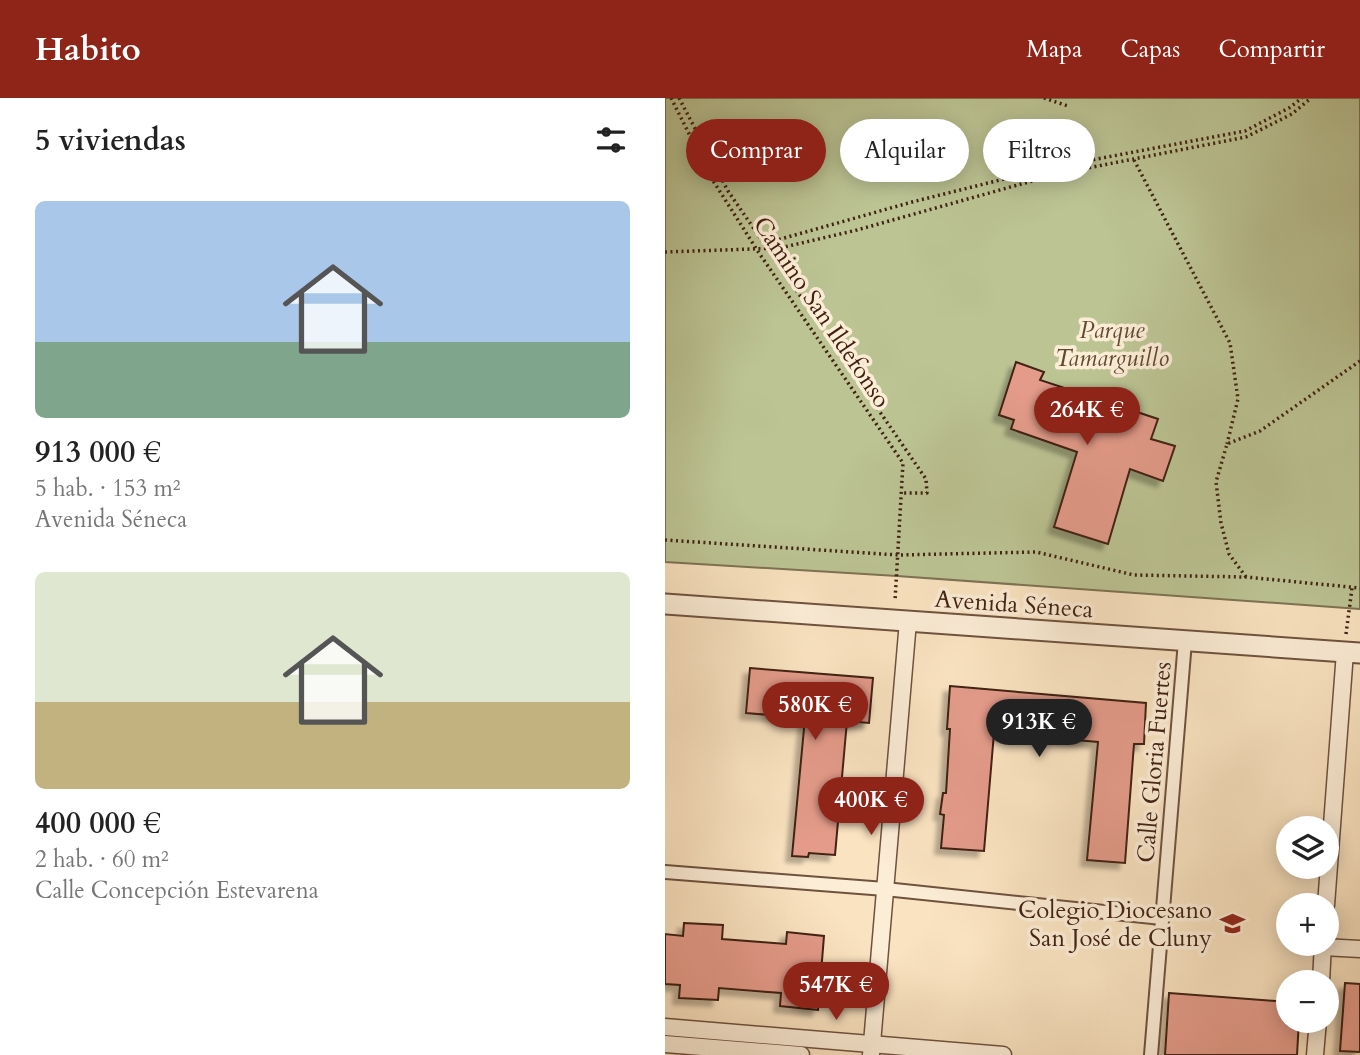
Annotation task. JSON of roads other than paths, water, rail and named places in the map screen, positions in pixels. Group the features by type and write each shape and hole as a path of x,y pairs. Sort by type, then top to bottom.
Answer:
{"street":[{"name":"Avenida Séneca","path":"665,604 1352,653"},
{"path":"871,1049 885,889 900,621"},
{"name":"Calle Gloria Fuertes","path":"1151,1055 1185,641"},
{"path":"1327,893 1352,653"},
{"path":"665,872 885,889 1162,918"},
{"path":"1339,947 1360,949"},
{"path":"665,1027 871,1049 1003,1055"},
{"path":"1315,1055 1317,1033"},
{"path":"665,1044 801,1055"}],"place":[{"name":"Colegio Diocesano San José de Cluny","path":"1232,924"}],"park label":[{"name":"Parque Tamarguillo","path":"1112,344"}]}
